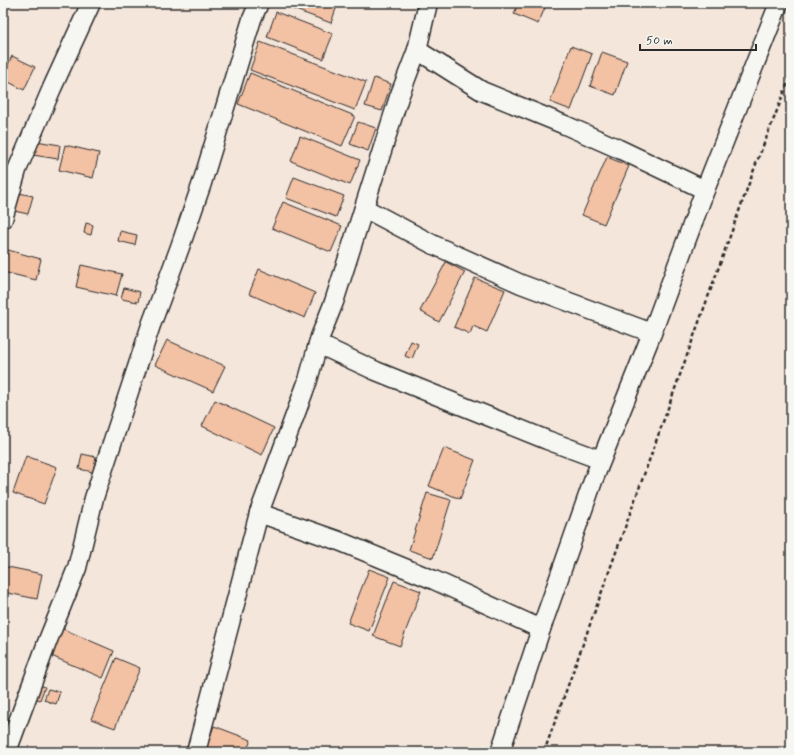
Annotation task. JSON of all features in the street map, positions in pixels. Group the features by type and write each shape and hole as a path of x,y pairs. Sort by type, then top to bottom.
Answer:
{"street":[{"path":"3,219 17,170 52,88 91,3"},
{"path":"11,747 48,640 77,568 94,498 151,325 202,183 258,3"},
{"path":"196,752 259,513 308,380 318,344 334,302 399,97 417,50 428,3"},
{"path":"500,752 593,481 652,333 705,190 779,3"},
{"path":"417,50 482,91 578,131 705,190"},
{"path":"364,208 434,245 521,284 652,333"},
{"path":"318,344 383,374 547,440 601,460"},
{"path":"259,513 339,541 419,574 541,629"}],"path":[{"path":"544,752 756,164 791,75"}],"building":[{"path":"279,3 338,3 331,23"},
{"path":"518,3 547,3 538,24 514,14"},
{"path":"276,12 333,34 323,59 267,37"},
{"path":"260,42 366,82 355,110 250,70"},
{"path":"571,46 592,54 571,110 550,102"},
{"path":"602,52 627,61 615,95 590,86"},
{"path":"12,56 35,67 24,90 3,79 3,75"},
{"path":"250,73 355,116 342,146 238,104"},
{"path":"374,78 391,84 382,111 365,106"},
{"path":"358,122 376,128 368,151 350,144"},
{"path":"300,136 360,160 350,185 291,161"},
{"path":"36,141 60,145 58,159 33,155"},
{"path":"65,145 99,153 93,178 59,170"},
{"path":"607,157 629,166 604,224 582,215"},
{"path":"294,177 344,196 336,217 286,198"},
{"path":"19,193 33,196 28,214 14,211"},
{"path":"283,202 342,226 331,252 272,228"},
{"path":"86,223 93,225 91,235 84,233"},
{"path":"120,231 137,235 135,245 118,241"},
{"path":"8,250 41,259 36,280 3,272"},
{"path":"446,262 465,272 439,322 420,311"},
{"path":"81,265 122,274 116,296 76,287"},
{"path":"259,269 315,293 305,318 249,294"},
{"path":"475,278 505,290 487,332 473,326 470,334 454,327"},
{"path":"124,288 140,292 138,302 121,299"},
{"path":"167,340 225,366 213,391 155,365"},
{"path":"411,341 418,344 412,359 405,356"},
{"path":"215,400 274,428 262,455 202,426"},
{"path":"444,448 475,460 460,499 429,486"},
{"path":"82,454 96,457 93,472 79,469"},
{"path":"26,456 57,467 44,504 13,493"},
{"path":"427,493 451,500 433,558 409,550"},
{"path":"3,566 42,574 37,599 3,592"},
{"path":"369,569 390,577 369,631 348,623"},
{"path":"394,581 421,591 400,646 373,636"},
{"path":"61,628 114,651 103,678 49,655"},
{"path":"116,658 140,668 115,728 91,719"},
{"path":"36,684 45,687 40,700 32,697"},
{"path":"48,689 60,692 56,704 44,700"},
{"path":"214,726 251,740 246,752 216,752 206,748"}]}
